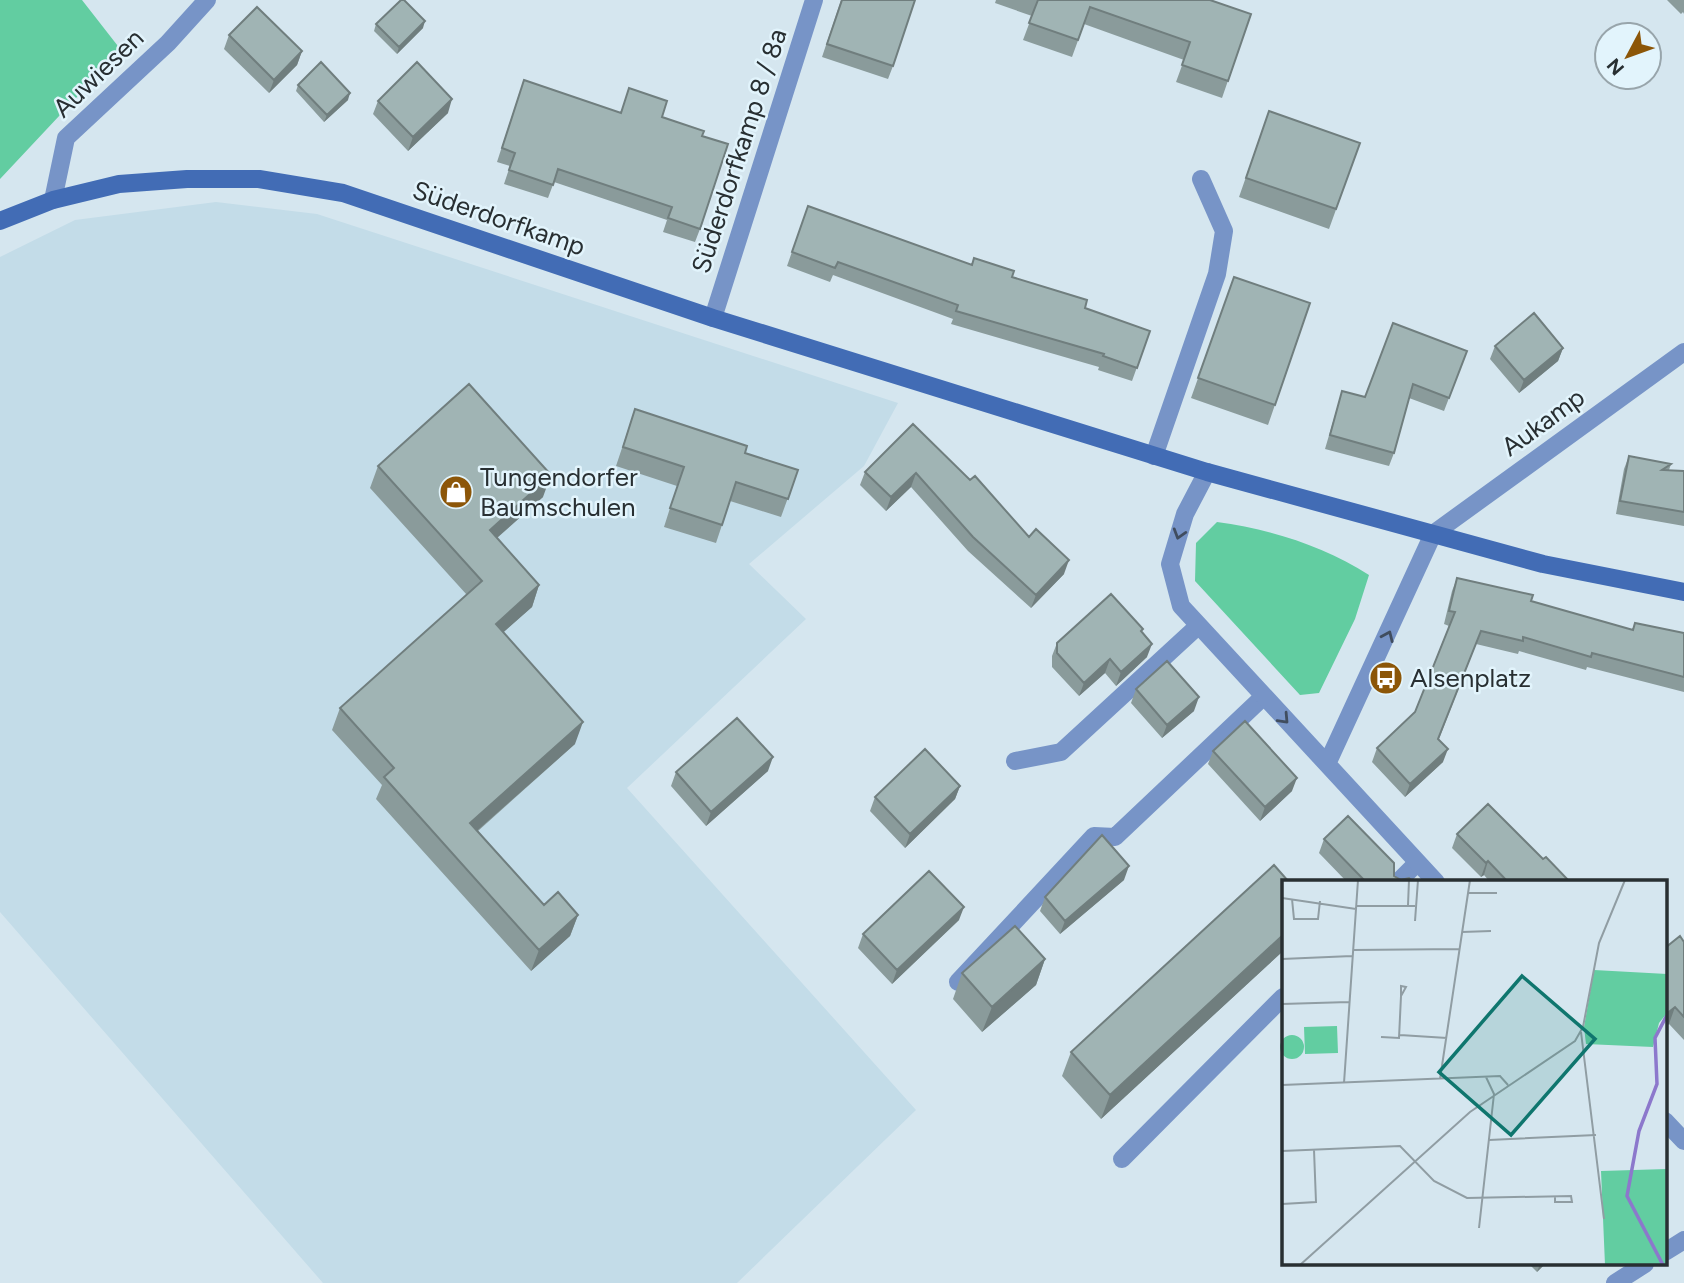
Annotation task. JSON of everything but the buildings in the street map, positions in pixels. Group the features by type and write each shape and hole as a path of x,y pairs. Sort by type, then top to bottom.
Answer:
{"main road":[{"name":"Süderdorfkamp","path":"0,221 53,200 119,184 187,179 259,179 343,193 713,318 1154,456"},
{"path":"1154,456 1543,564 1684,592"}],"street":[{"name":"Auwiesen","path":"53,200 66,138 168,43 207,0"},
{"name":"Süderdorfkamp 8 / 8a","path":"713,318 814,0"},
{"path":"1154,456 1219,263 1224,231 1201,179"},
{"name":"Aukamp","path":"1433,534 1684,352"},
{"path":"1207,472 1185,514 1170,564 1181,606 1434,880"},
{"path":"1327,764 1433,534"},
{"path":"1015,761 1061,752 1198,626"},
{"path":"958,982 1094,836 1115,837 1263,697"},
{"path":"1400,880 1417,863"},
{"path":"1122,1159 1282,998"},
{"path":"1666,1122 1684,1141"},
{"path":"1666,1251 1684,1240"},
{"path":"1615,1283 1642,1266"}],"shaded area":[{"name":"Tungendorfer Baumschulen","path":"216,202 317,214 898,403 864,466 749,564 806,619 627,788 916,1110 737,1283 323,1283 0,912 0,257 75,220"}],"green space":[{"path":"0,0 82,0 121,50 0,179"},
{"path":"1217,522 1296,540 1334,555 1369,575 1355,619 1319,693 1300,695 1195,581 1196,543"}],"place":[{"name":"Tungendorfer Baumschulen","path":"456,492"},
{"name":"Alsenplatz","path":"1386,678"}]}
